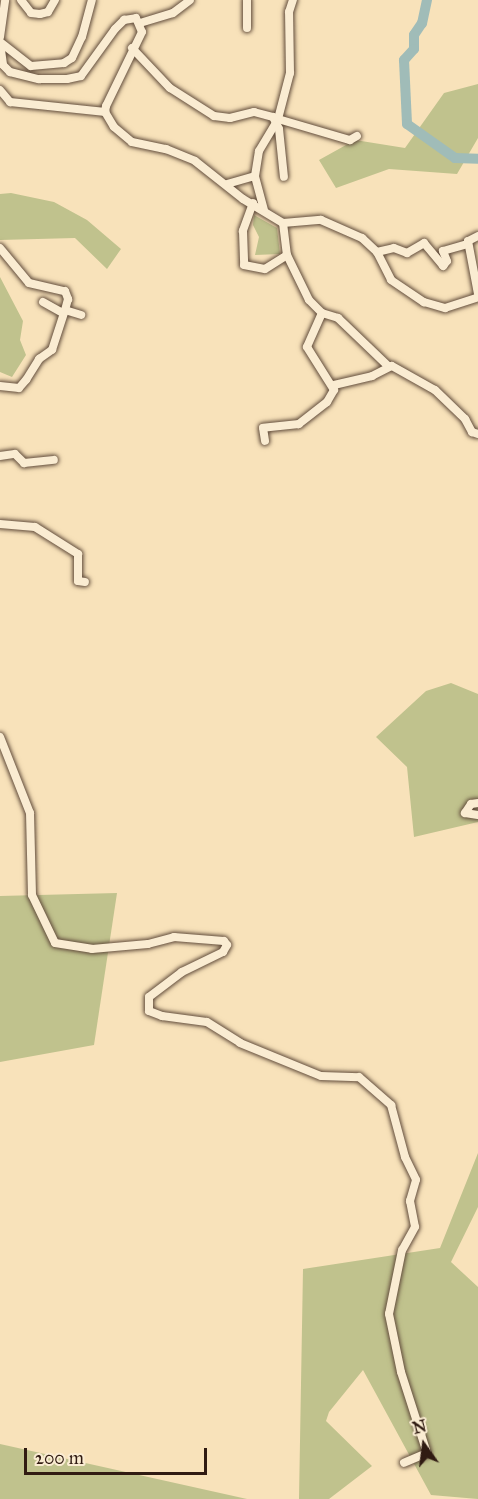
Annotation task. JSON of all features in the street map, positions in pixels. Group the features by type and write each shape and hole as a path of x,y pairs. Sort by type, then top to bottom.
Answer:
{"street":[{"path":"5,0 0,41 1,55 3,65 17,75 55,80 81,76 124,20 131,17 140,23 142,32 114,83 105,112"},
{"path":"21,1 31,13 45,14 55,0"},
{"path":"0,41 31,66 64,63 72,58 82,37 92,0"},
{"path":"140,23 172,13 190,0"},
{"path":"247,0 247,28"},
{"path":"264,210 255,176 259,152 277,120 291,64 289,12 293,0"},
{"path":"132,48 170,88 214,116 230,118 254,112 277,120 305,124 350,140 357,136"},
{"path":"0,90 10,102 105,112 121,135 132,142 177,153 283,223 321,220 362,238 377,252 391,280 424,302 445,308 478,296 468,244"},
{"path":"277,120 284,177"},
{"path":"227,184 255,176"},
{"path":"253,203 243,231 244,265 265,268 287,255"},
{"path":"283,223 287,255 309,300 322,313 338,318 388,366 435,390 465,419 472,432 478,434"},
{"path":"377,252 394,248 407,253 424,243 443,266 447,261 443,251 468,244 478,236"},
{"path":"0,248 29,283 65,291 69,299 52,350 39,359 19,388 0,386"},
{"path":"43,302 81,315"},
{"path":"322,313 308,347 334,385"},
{"path":"334,385 372,376 388,366"},
{"path":"264,441 263,428 299,424 327,402 334,385"},
{"path":"0,456 15,454 24,463 54,460"},
{"path":"0,524 34,527 78,554 78,581 85,582"},
{"path":"0,737 30,813 32,895 55,943 92,949 148,944 174,937 224,941 227,945 223,952 182,972 149,997 149,1011 162,1016 207,1022 240,1043 321,1076 359,1077 391,1105 405,1157 416,1180 410,1201 415,1227 402,1250 389,1314 402,1372 428,1453 404,1463"},
{"path":"478,803 471,804 465,813 478,815"}],"green space":[{"path":"478,84 478,138 457,174 389,169 336,188 319,160 355,140 405,148 444,93"},
{"path":"11,193 54,202 87,220 121,249 107,269 75,238 0,240 0,194"},
{"path":"254,215 277,228 280,254 255,255 259,237 253,225"},
{"path":"0,277 23,321 20,340 26,355 12,377 0,372"},
{"path":"451,683 478,694 478,822 414,837 407,767 376,737 426,691"},
{"path":"117,893 94,1045 0,1062 0,896"},
{"path":"478,1153 478,1207 451,1262 478,1287 478,1499 431,1495 363,1370 329,1412 326,1421 372,1466 329,1499 299,1499 303,1269 440,1248"},
{"path":"0,1444 247,1499 0,1499"}],"waterway":[{"path":"427,0 422,23 414,35 414,49 404,60 407,124 455,158 478,159"}]}
